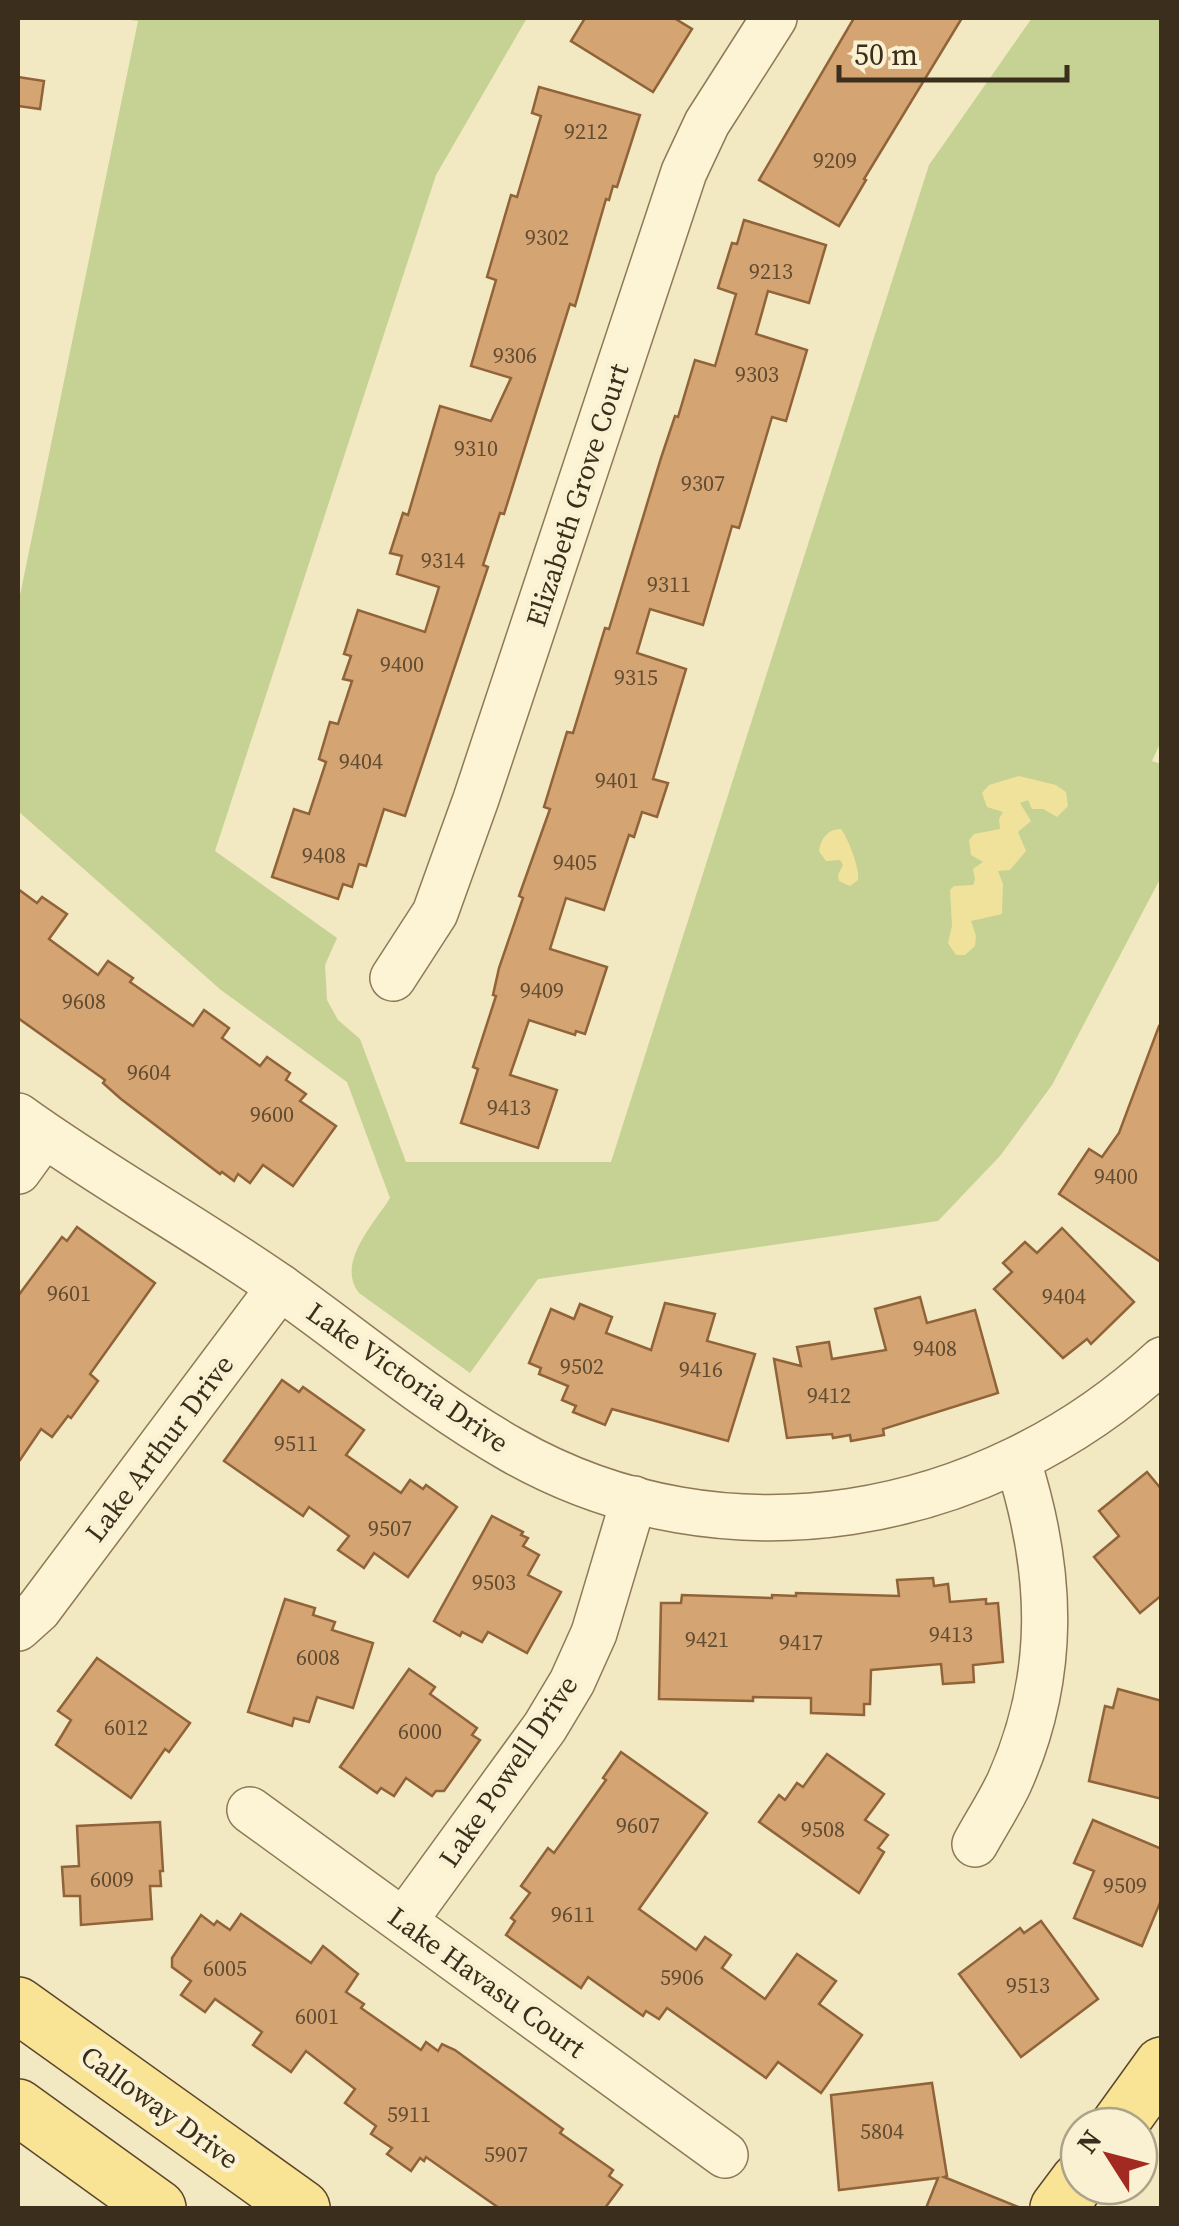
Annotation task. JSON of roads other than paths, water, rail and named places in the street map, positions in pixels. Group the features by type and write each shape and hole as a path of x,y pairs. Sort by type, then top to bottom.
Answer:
{"main road":[{"name":"Calloway Drive","path":"18,2004 302,2208"},
{"path":"18,2051 104,2111 169,2113"},
{"path":"1132,2106 1162,2065"},
{"path":"18,2107 158,2208"}],"street":[{"name":"Elizabeth Grove Court","path":"393,978 435,912 476,799 684,172 707,123 774,18"},
{"path":"18,1171 31,1125"},
{"name":"Lake Victoria Drive","path":"31,1125 280,1287 456,1416 514,1451 573,1479 634,1499 700,1512 767,1518 834,1514 901,1503 957,1488 1018,1462 1085,1423 1162,1360"},
{"name":"Lake Arthur Drive","path":"18,1662 28,1619 280,1287"},
{"path":"975,1844 1008,1785 1029,1731 1042,1674 1046,1624 1044,1566 1034,1510 1018,1462"},
{"name":"Lake Powell Drive","path":"404,1922 545,1727 572,1682 594,1633 634,1499"},
{"name":"Lake Havasu Court","path":"250,1810 725,2155"}]}
